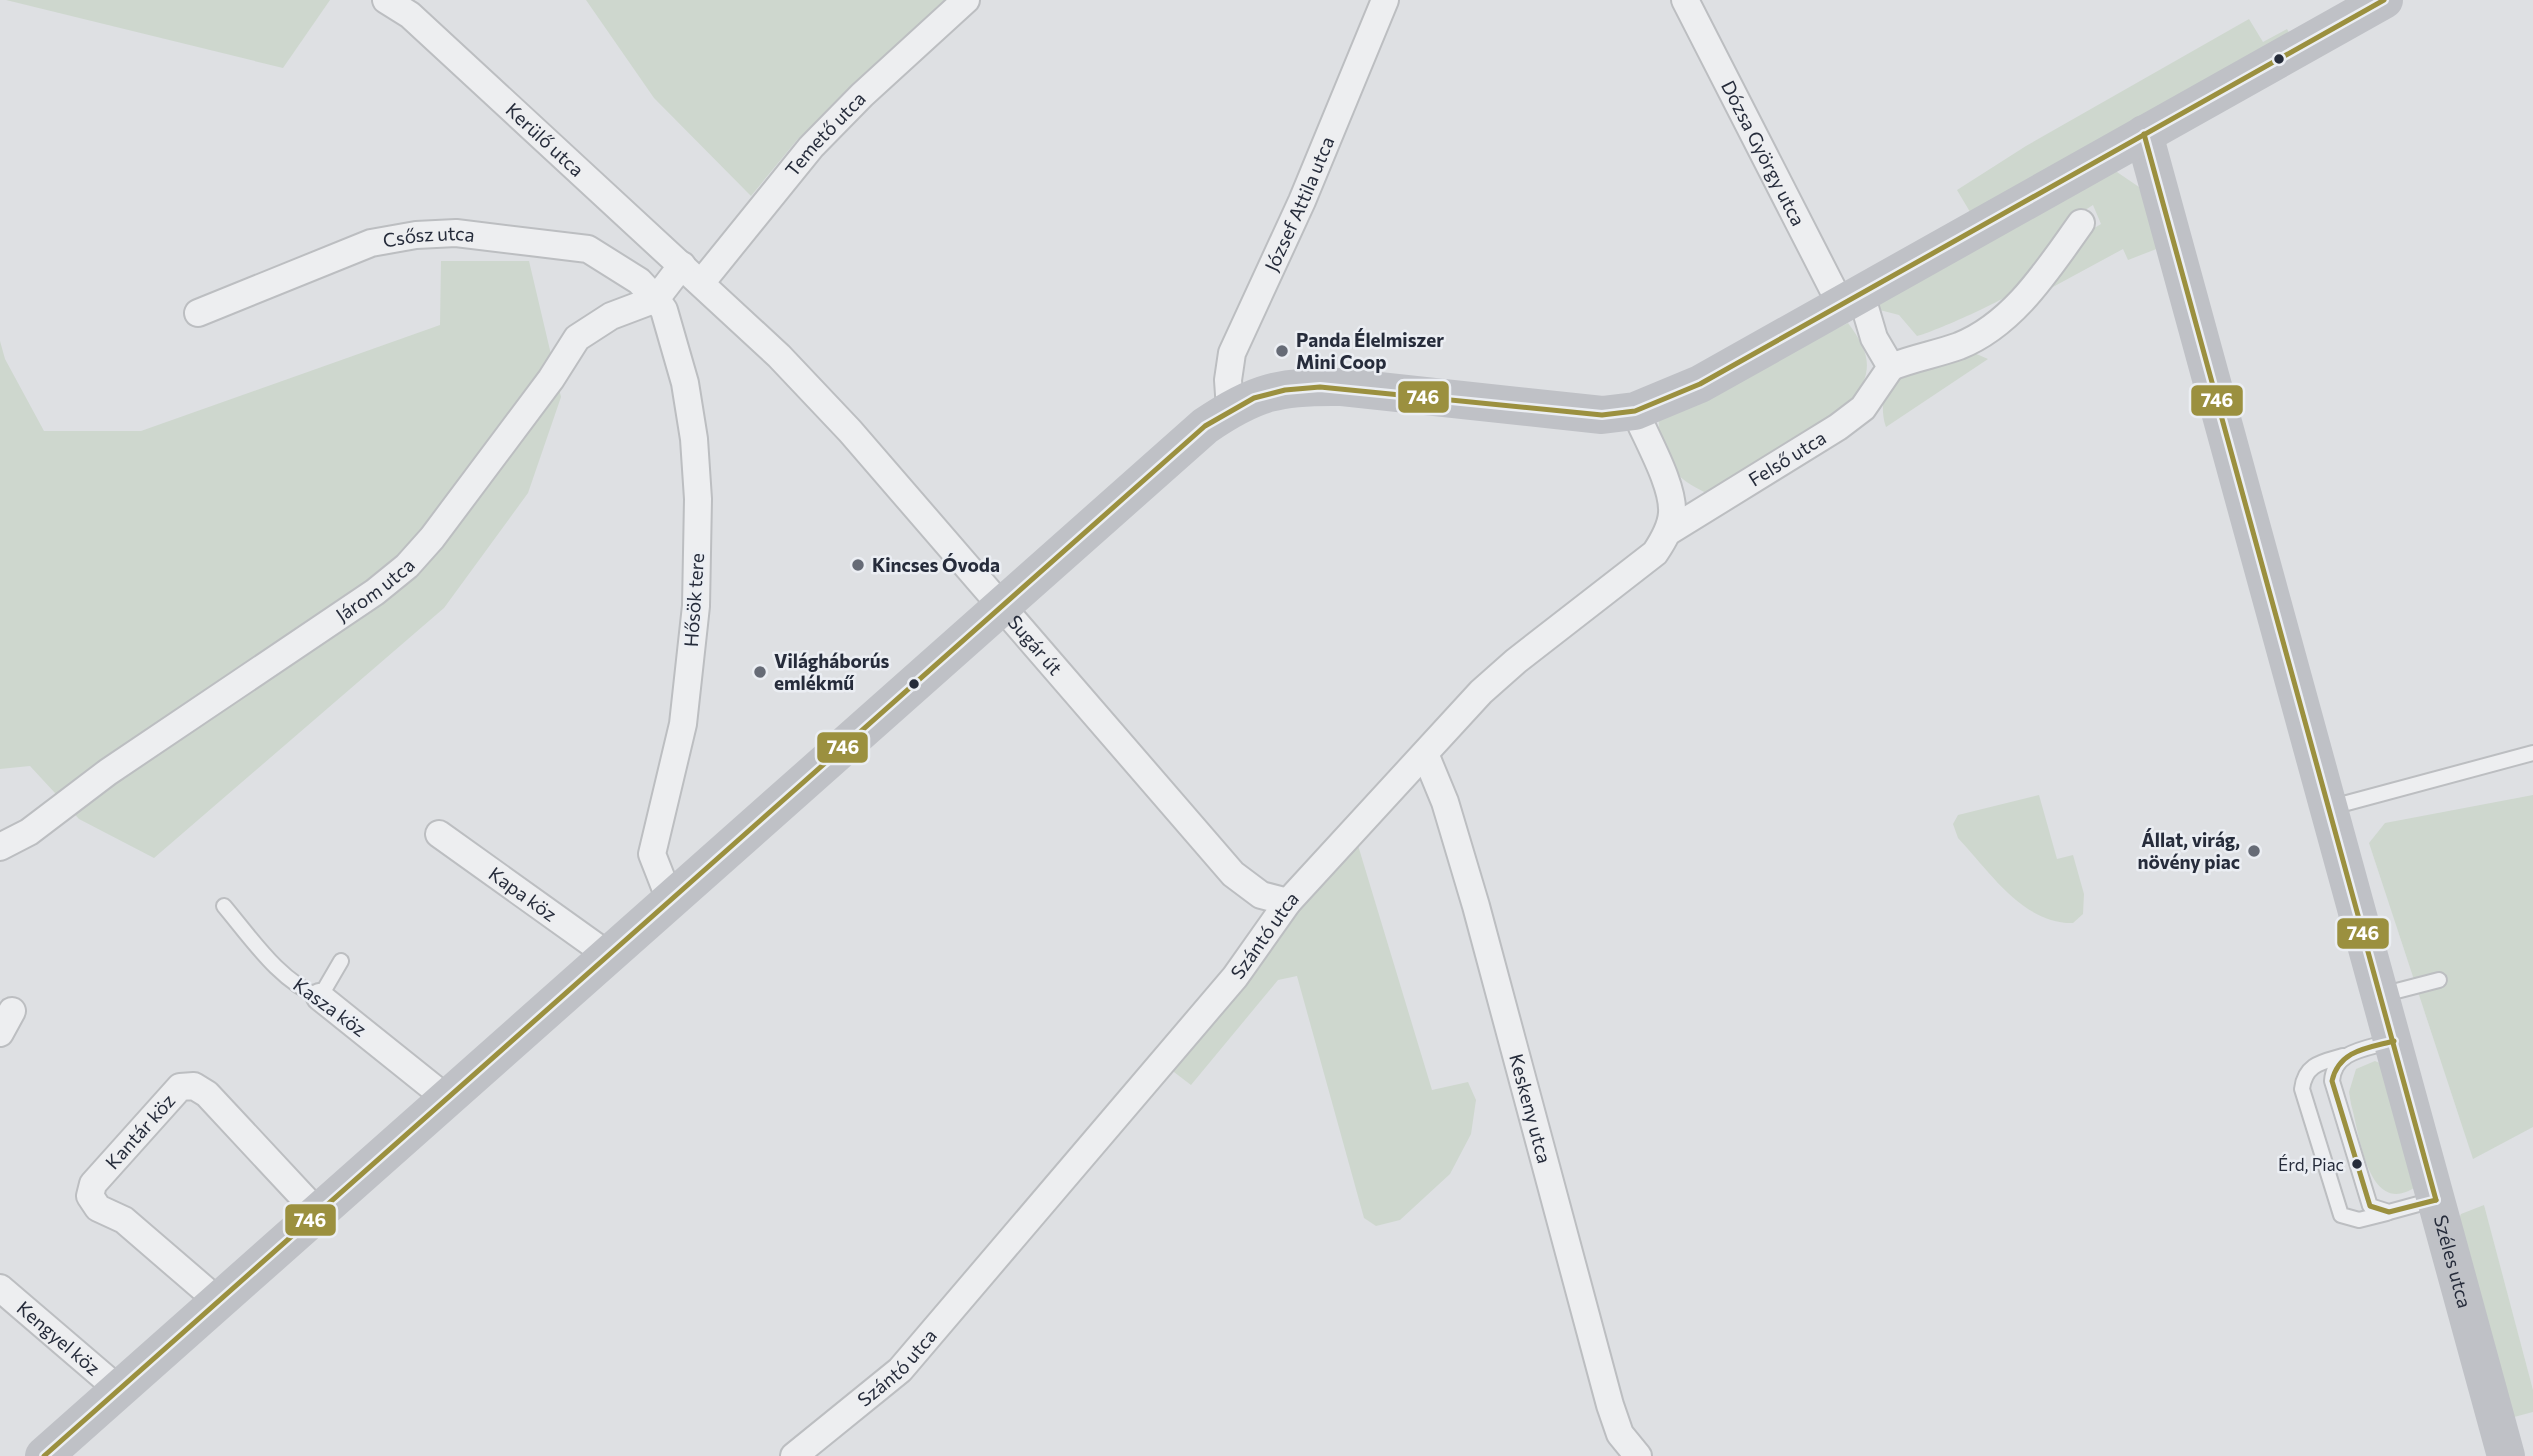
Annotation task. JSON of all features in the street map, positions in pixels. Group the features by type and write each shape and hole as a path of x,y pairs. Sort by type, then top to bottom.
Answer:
{"street":[{"name":"Kerülő utca","path":"386,0 417,8 701,283"},
{"name":"Temető utca","path":"701,283 811,147 862,95 966,0"},
{"name":"József Attila utca","path":"1230,409 1228,380 1232,353 1297,213 1385,0"},
{"name":"Dózsa György utca","path":"1685,0 1851,300"},
{"path":"44,1456 999,606 1205,426 1230,409 1270,391 1307,386 1342,387 1569,414 1635,411 1700,384 2384,0"},
{"name":"Széles utca","path":"2144,134 2505,1456"},
{"path":"1851,300 1891,367 1961,345 1993,325 2025,298 2081,223"},
{"name":"Csősz utca","path":"198,313 371,243 416,235 456,233 588,249 639,281 656,299"},
{"name":"Járom utca","path":"0,847 29,832 108,772 375,592 407,566 432,538 551,379 568,349 589,328 656,299 682,265"},
{"name":"Sugár út","path":"701,283 779,356 850,431 1233,874 1261,895 1288,902"},
{"name":"Hősök tere","path":"656,299 664,310 685,383 694,439 698,499 696,606 683,724 652,854 670,900"},
{"name":"Felső utca","path":"1668,532 1863,408 1891,367"},
{"path":"1635,411 1670,494 1672,513 1668,532"},
{"name":"Szántó utca","path":"794,1456 900,1370 1235,977 1288,902 1426,756 1481,692 1516,661 1655,553 1668,532"},
{"name":"Keskeny utca","path":"1426,756 1445,802 1476,906 1609,1405 1620,1434 1638,1456"},
{"name":"Kapa köz","path":"439,834 607,956"},
{"name":"Kasza köz","path":"320,997 446,1097"},
{"name":"Kantár köz","path":"218,1301 124,1220 98,1208 90,1196 93,1184 180,1087 194,1086 206,1094 317,1212"},
{"name":"Kengyel köz","path":"0,1288 118,1389"}],"lane":[{"path":"2329,808 2533,753"},
{"name":"Kasza köz","path":"224,906 269,959 305,991 320,997"},
{"path":"320,997 341,961"},
{"path":"2381,995 2439,979"},
{"path":"2393,1041 2315,1064 2307,1070 2302,1089 2341,1215 2359,1220 2436,1200"},
{"path":"2344,1056 2337,1062 2332,1081 2366,1197 2371,1206 2389,1212"}],"shaded area":[{"path":"6,0 330,0 283,68"},
{"path":"586,0 945,0 797,140 751,196 654,98"},
{"path":"2249,19 2263,42 2287,29 2292,38 1973,217 1957,190 2026,146"},
{"path":"2114,170 2139,187 2159,248 2128,260 2123,249 2051,288 2076,244 2101,224 2093,205 2062,232 2021,287 1988,306 1917,336 1899,315 1876,309 1882,290"},
{"path":"441,261 529,261 561,397 528,493 444,608 154,858 79,819 30,766 0,769 0,341 5,359 44,431 141,431 440,325"},
{"path":"1848,323 1862,345 1867,364 1863,384 1849,406 1708,494 1685,481 1669,465 1661,444 1659,417"},
{"path":"1972,352 1988,359 1886,427 1883,408 1886,393 1895,381 1922,366"},
{"path":"2039,795 2057,859 2073,855 2084,894 2083,914 2073,923 2055,921 2023,906 1995,880 1958,838 1953,824 1958,815"},
{"path":"2533,795 2533,1127 2473,1159 2369,843 2385,823"},
{"path":"1357,842 1432,1090 1468,1082 1476,1100 1471,1134 1450,1174 1400,1220 1376,1226 1364,1218 1297,976 1278,980 1191,1085 1170,1069 1298,907"},
{"path":"2375,1061 2382,1064 2417,1186 2400,1194 2387,1192 2377,1183 2369,1169 2351,1104 2349,1092 2356,1069"},
{"path":"2484,1205 2533,1390 2533,1412 2514,1417 2458,1220 2461,1214"}],"transit line":[{"name":"746","path":"44,1456 1205,426 1254,398 1285,390 1320,387 1602,415 1635,411 1700,384 2384,0"},
{"name":"746","path":"2144,134 2436,1200"},
{"name":"746","path":"2394,1041 2348,1057 2341,1063 2332,1081 2370,1206 2389,1212 2436,1200"}],"place":[{"name":"Panda Élelmiszer Mini Coop","path":"1282,351"},
{"name":"Kincses Óvoda","path":"858,565"},
{"name":"Világháborús emlékmű","path":"760,672"},
{"name":"Állat, virág, növény piac","path":"2254,851"},
{"name":"Érd, Piac","path":"2357,1164"}]}
